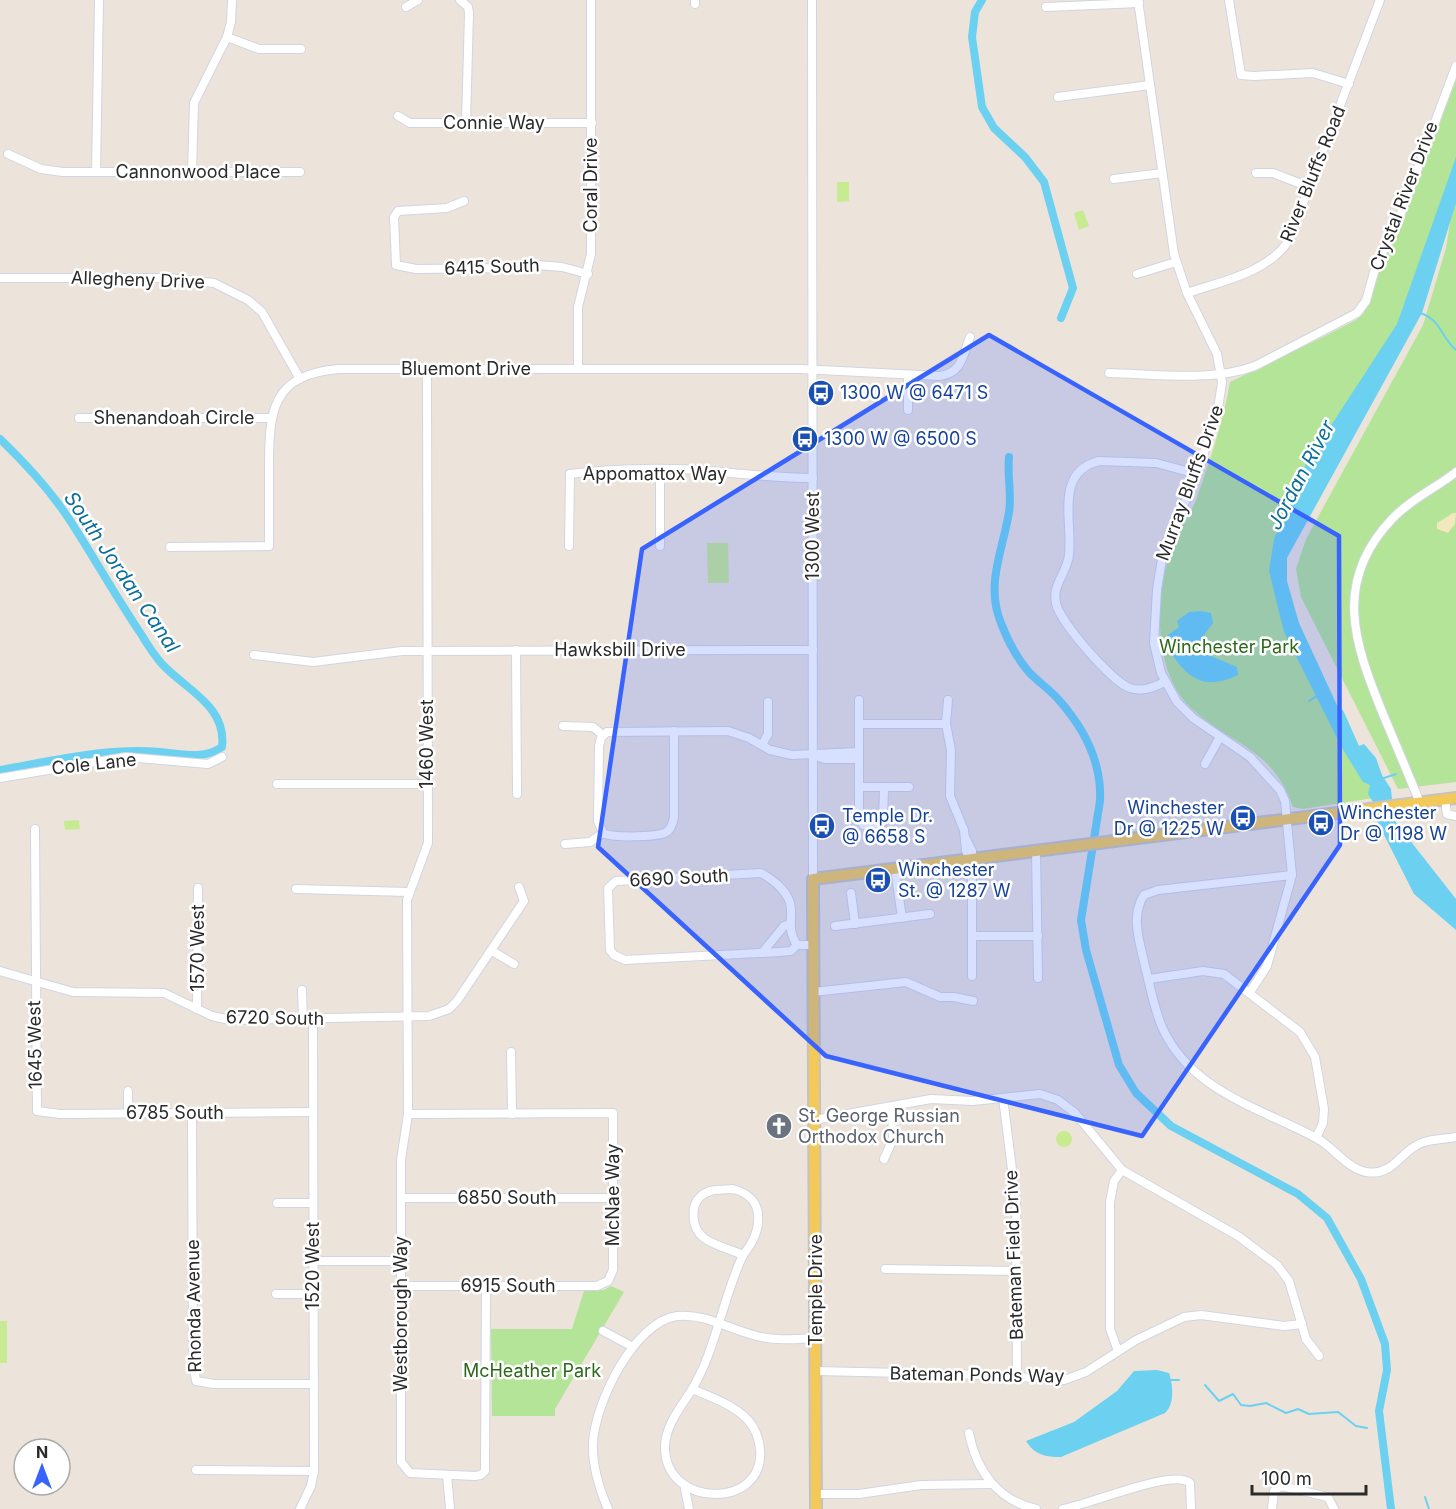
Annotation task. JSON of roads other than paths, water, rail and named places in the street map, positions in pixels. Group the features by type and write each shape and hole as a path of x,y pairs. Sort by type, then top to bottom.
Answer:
{"main road":[{"path":"813,879 1451,799"},
{"name":"1300 West","path":"813,879 813,1072"},
{"name":"Temple Drive","path":"813,1072 816,1509"}],"street":[{"path":"96,172 99,0"},
{"path":"192,172 194,103 227,38 231,22 232,0"},
{"path":"406,7 418,0"},
{"path":"460,0 468,7 469,13 466,123"},
{"name":"Coral Drive","path":"578,369 578,307 588,274 591,254 591,0"},
{"name":"1300 West","path":"812,0 813,879"},
{"path":"1229,0 1241,75 1313,73 1349,84"},
{"name":"River Bluffs Road","path":"1187,294 1273,259 1289,240 1380,0"},
{"path":"1046,7 1138,1"},
{"name":"Murray Bluffs Drive","path":"1138,1 1176,262 1187,294 1217,354 1221,373 1221,399 1197,474 1168,539 1159,567 1154,642 1165,682 1184,710 1250,757 1273,781 1283,796 1287,819 1292,875 1267,966 1250,992"},
{"path":"227,38 259,50 301,49"},
{"name":"Crystal River Drive","path":"1221,373 1238,372 1255,366 1350,318 1362,307 1376,265 1397,225 1456,66"},
{"path":"1058,97 1150,85"},
{"name":"Connie Way","path":"398,116 410,123 591,123"},
{"name":"Cannonwood Place","path":"8,154 48,171 300,172"},
{"path":"1114,179 1162,173"},
{"path":"1256,173 1273,173 1309,187"},
{"name":"6415 South","path":"464,201 447,208 398,211 394,217 396,265 416,269 550,265 588,274"},
{"path":"1137,274 1176,262"},
{"name":"Allegheny Drive","path":"0,278 168,278 214,283 248,300 262,312 300,379"},
{"name":"Bluemont Drive","path":"170,547 268,546 270,418 283,392 300,379 325,370 813,370 940,376 955,372 970,337"},
{"name":"1460 West","path":"408,1114 406,908 409,892 427,850 427,370"},
{"path":"1109,373 1183,375 1221,373"},
{"path":"908,375 908,410"},
{"name":"Shenandoah Circle","path":"79,418 270,418"},
{"path":"1165,682 1142,690 1119,683 1058,612 1055,590 1069,557 1069,489 1076,473 1082,467 1098,460 1150,462 1197,474"},
{"path":"660,471 660,546"},
{"name":"Appomattox Way","path":"569,546 570,474 660,471 721,472 763,478 813,478"},
{"path":"1420,803 1364,668 1355,634 1355,588 1365,556 1394,517 1456,472"},
{"path":"516,650 517,794"},
{"name":"Hawksbill Drive","path":"254,655 296,662 332,662 384,652 813,650"},
{"path":"859,700 861,823 872,826 883,822 884,788"},
{"path":"948,700 946,724 951,750 950,796 966,839 966,851 970,859 972,976"},
{"path":"762,745 768,734 768,702"},
{"path":"860,724 946,724"},
{"path":"563,726 593,728 603,735"},
{"path":"603,735 599,746 598,821 603,832 613,836 646,835 664,833 671,828 674,817 674,731"},
{"path":"603,735 612,732 728,731 780,753 813,755 825,752 859,755"},
{"path":"1205,764 1220,737"},
{"name":"Cole Lane","path":"0,778 110,759 154,759 208,764 222,757"},
{"path":"277,784 427,784"},
{"path":"859,788 909,787"},
{"path":"1451,799 1447,814 1456,816"},
{"name":"1645 West","path":"34,829 37,1111"},
{"path":"565,843 590,842 603,832"},
{"path":"1036,850 1038,978"},
{"path":"896,869 902,918"},
{"name":"6690 South","path":"797,945 792,939 791,902 788,895 761,873 623,881 616,882 608,888 610,950 614,956 625,960 791,951 797,945 813,945"},
{"path":"1292,875 1274,875 1147,892 1140,904 1137,921 1161,1026 1174,1050 1191,1070 1228,1095 1316,1138 1357,1169 1365,1172 1381,1172 1394,1166 1407,1152 1423,1142 1456,1137"},
{"name":"6720 South","path":"0,971 73,992 164,993 197,1009 230,1020 429,1016 449,1009 457,1001 492,951 524,901 519,887"},
{"name":"1570 West","path":"197,1009 198,888"},
{"path":"296,889 409,892"},
{"path":"851,894 855,924"},
{"path":"835,926 930,914"},
{"path":"762,953 784,926 791,924"},
{"path":"972,936 1038,936"},
{"path":"492,951 514,964"},
{"path":"1149,978 1218,972 1230,976 1294,1026 1313,1050 1324,1109 1323,1123 1316,1138"},
{"path":"813,992 906,982 940,997 954,997 974,1002"},
{"path":"302,990 303,1019"},
{"name":"1520 West","path":"300,1509 311,1486 314,1471 313,1019"},
{"path":"408,1114 512,1114 512,1052"},
{"path":"128,1091 128,1113"},
{"path":"814,1120 925,1100 973,1101 1040,1095 1067,1104 1122,1170 1238,1236 1270,1258 1289,1281 1306,1339 1319,1356"},
{"name":"Bateman Field Drive","path":"1003,1098 1016,1201 1017,1376"},
{"path":"884,1159 893,1139 892,1107"},
{"name":"6785 South","path":"37,1111 60,1114 313,1112"},
{"name":"Rhonda Avenue","path":"192,1113 193,1361 196,1381 214,1384 314,1384"},
{"name":"McNae Way","path":"512,1114 613,1113 611,1276"},
{"name":"Westborough Way","path":"408,1114 401,1151 401,1462 406,1472 415,1475 482,1475 486,1465 486,1286"},
{"path":"1118,1351 1110,1329 1110,1203 1114,1181 1122,1170"},
{"path":"692,1389 724,1404 748,1420 759,1438 758,1471 748,1484 735,1492 712,1494 685,1489 669,1471 664,1445 671,1424 692,1389 743,1255 751,1245 759,1223 759,1210 753,1199 744,1192 733,1189 713,1190 702,1195 695,1204 693,1216 702,1236 743,1255"},
{"name":"6850 South","path":"401,1198 613,1198"},
{"path":"277,1203 313,1203"},
{"path":"313,1261 401,1261"},
{"path":"885,1269 1016,1270"},
{"name":"6915 South","path":"401,1286 597,1286 603,1284 611,1276"},
{"path":"276,1294 314,1294"},
{"name":"Bateman Ponds Way","path":"816,1371 1069,1379 1086,1372 1168,1323 1192,1315 1284,1326 1302,1324"},
{"path":"608,1509 594,1467 594,1432 604,1399 633,1347 648,1329 666,1319 692,1316 766,1338 816,1338"},
{"path":"603,1331 633,1347"},
{"path":"969,1433 976,1457 991,1484 1019,1504 1036,1509"},
{"path":"196,1470 314,1471"},
{"path":"447,1475 450,1509"},
{"path":"1063,1509 1092,1503 1149,1484 1186,1480 1190,1483 1191,1509"},
{"path":"816,1494 859,1494 921,1485 991,1484"},
{"path":"1272,1509 1274,1491 1278,1486 1313,1493 1333,1505"},
{"path":"685,1489 689,1509"}],"water":[{"path":"1456,157 1456,203 1422,313 1287,558 1287,581 1299,623 1339,709 1343,710 1359,746 1364,744 1376,758 1382,775 1391,789 1394,820 1456,899 1456,930 1414,894 1376,819 1373,802 1368,794 1370,785 1363,782 1342,748 1284,632 1269,571 1274,539 1306,464 1397,324"},
{"path":"1189,612 1211,613 1213,623 1201,639 1201,646 1211,656 1237,667 1238,675 1213,682 1195,678 1187,672 1165,644 1168,635 1179,627 1177,621"},
{"path":"1157,1370 1169,1373 1171,1383 1172,1400 1165,1413 1061,1457 1041,1454 1026,1441 1074,1422 1117,1391 1134,1371"}],"waterway":[{"path":"982,0 975,12 972,37 982,107 994,128 1025,157 1044,182 1073,288 1061,318"},
{"path":"1420,313 1437,324 1456,350"},
{"name":"South Jordan Canal","path":"0,439 55,499 148,646 162,664 212,710 222,733 222,747 208,754 184,755 120,751 0,770"},
{"path":"1009,457 1010,505 995,581 997,609 1006,635 1020,660 1067,710 1083,733 1090,746 1098,772 1100,801 1081,920 1086,950 1119,1065 1136,1093 1171,1126 1298,1194 1327,1218 1361,1279 1385,1344 1387,1370 1379,1411 1391,1509"},
{"path":"1309,701 1317,696"},
{"path":"1381,779 1396,774"},
{"path":"1171,1380 1179,1380"},
{"path":"1205,1385 1219,1401 1233,1394 1241,1405 1266,1403 1286,1413 1298,1409 1309,1414 1338,1412 1356,1426 1367,1428"},
{"path":"1425,1497 1429,1509"}],"place":[{"name":"1300 W @ 6471 S","path":"821,393"},
{"name":"1300 W @ 6500 S","path":"805,439"},
{"name":"Winchester Dr @ 1225 W","path":"1243,818"},
{"name":"Winchester Dr @ 1198 W","path":"1321,823"},
{"name":"Temple Dr. @ 6658 S","path":"822,826"},
{"name":"Winchester St. @ 1287 W","path":"878,880"},
{"name":"St. George Russian Orthodox Church","path":"779,1126"}],"water label":[{"name":"Jordan River","path":"1301,475"}],"park label":[{"name":"Winchester Park","path":"1229,647"},
{"name":"McHeather Park","path":"532,1371"}]}
